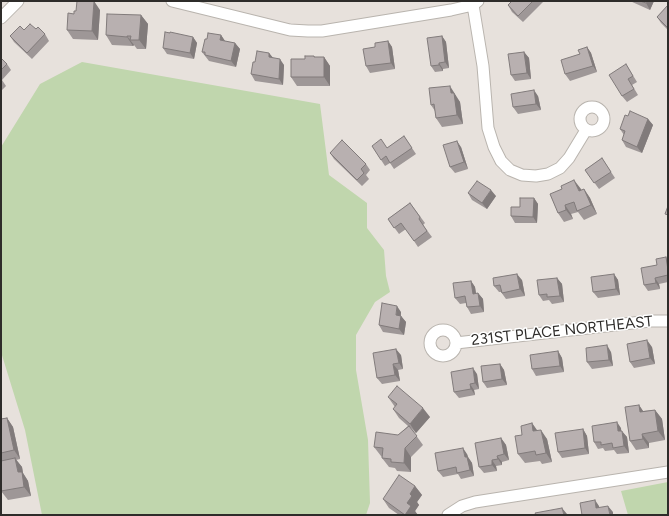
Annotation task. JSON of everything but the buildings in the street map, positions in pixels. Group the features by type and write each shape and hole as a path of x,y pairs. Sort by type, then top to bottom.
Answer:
{"street":[{"path":"1,18 18,1"},
{"path":"172,1 187,3 290,30 308,31 322,31 451,10 475,3 483,66 488,128 494,148 501,161 510,170 522,175 536,176 548,174 560,168 569,158 586,130"},
{"name":"231ST PLACE NORTHEAST","path":"456,343 650,321 668,321"},
{"path":"448,515 462,506 475,502 668,472"}],"green space":[{"path":"82,62 320,104 329,175 367,203 367,228 384,250 386,276 390,292 375,302 356,335 356,370 368,440 370,503 366,515 42,515 25,430 1,352 1,147 40,84"},
{"path":"668,482 668,515 628,515 621,491"}]}
